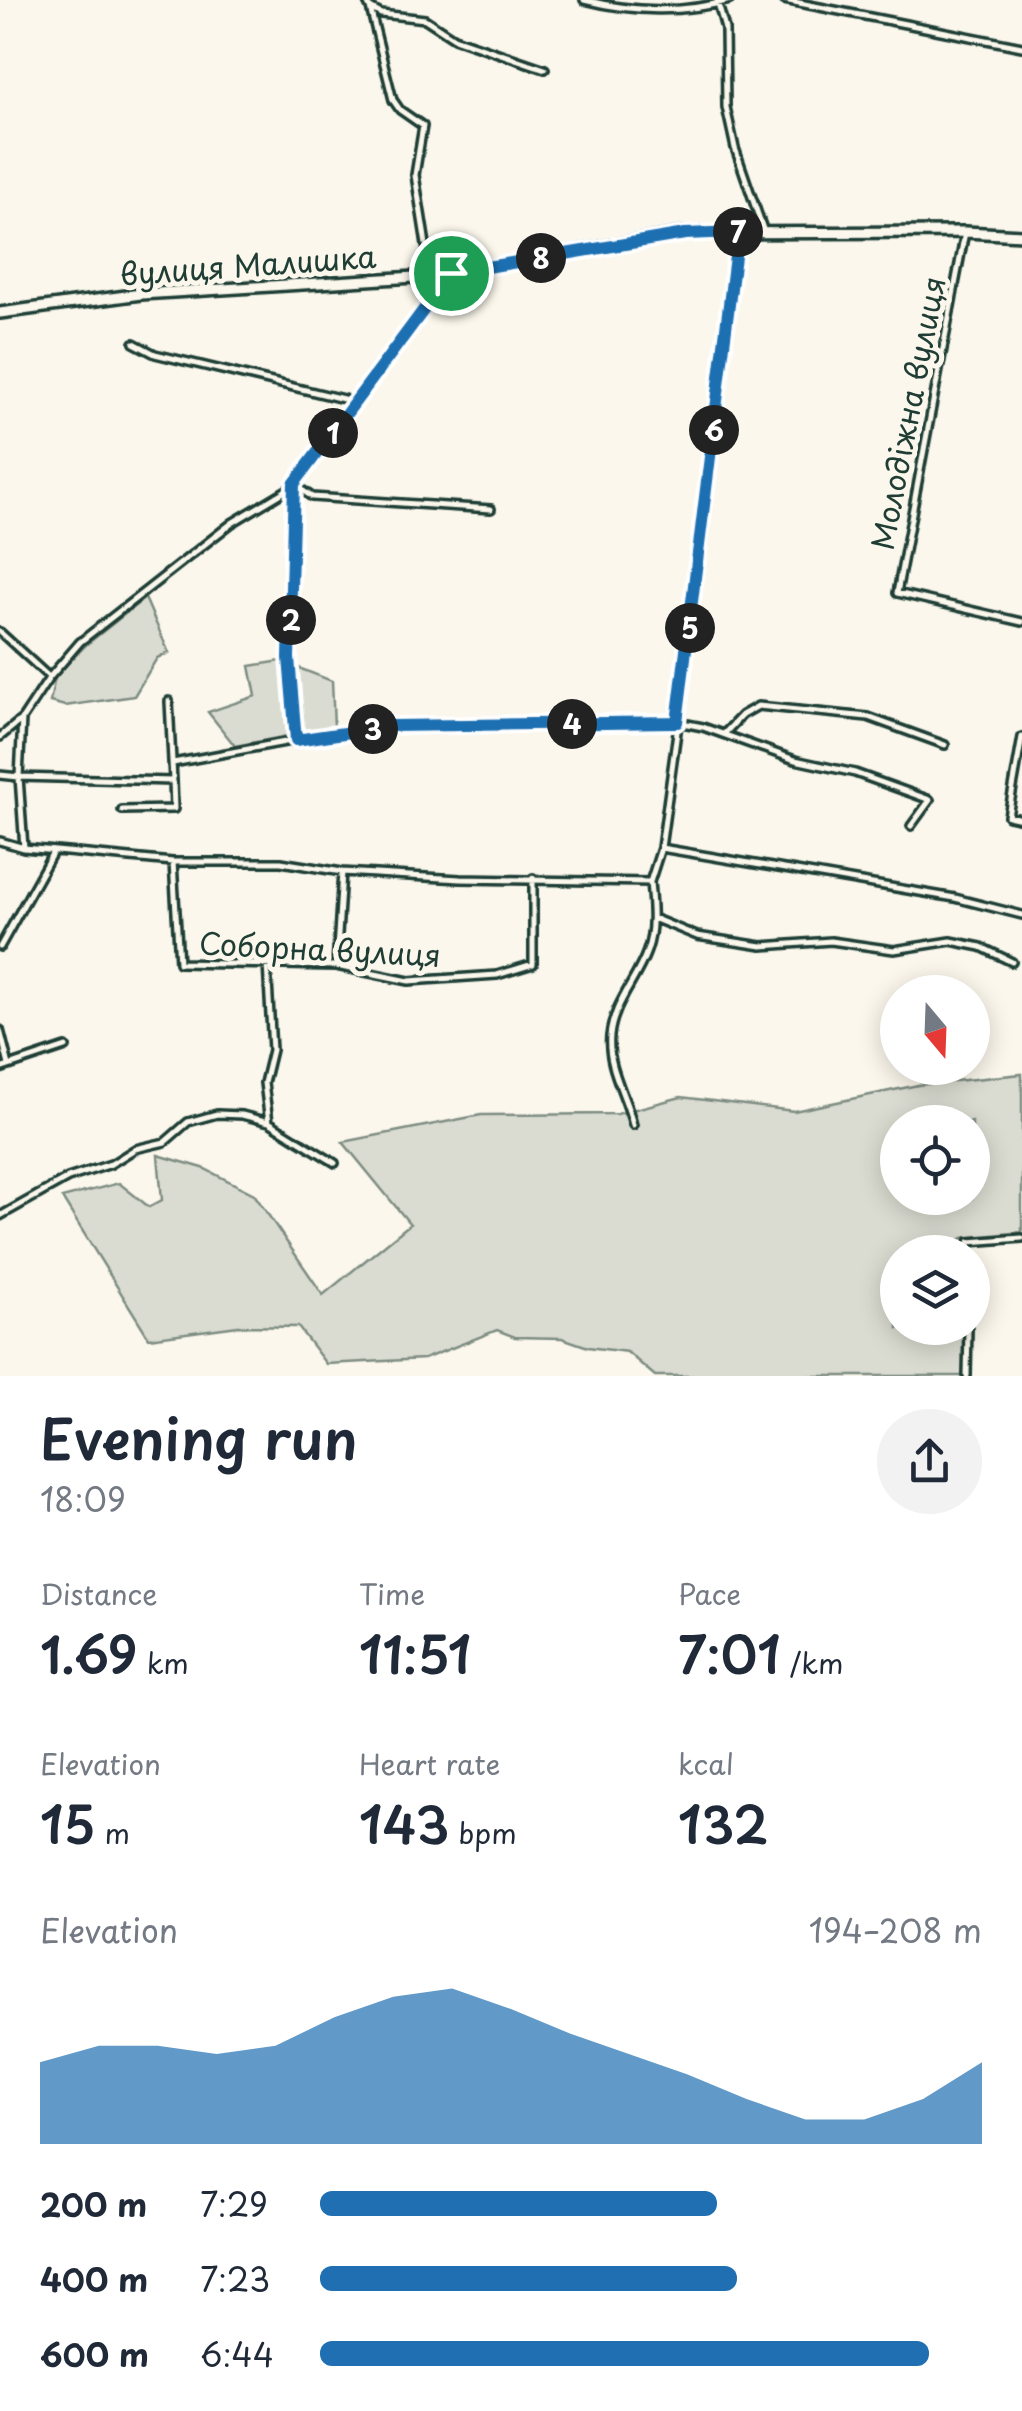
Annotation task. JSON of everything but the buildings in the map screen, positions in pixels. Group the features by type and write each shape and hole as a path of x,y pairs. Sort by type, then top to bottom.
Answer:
{"main road":[{"name":"вулиця Малишка","path":"0,312 141,294 430,276 685,234 1022,235"}],"street":[{"path":"366,0 393,100 423,126 415,175 430,276"},
{"path":"584,0 617,8 686,8 730,0"},
{"path":"789,1 1022,46"},
{"path":"717,2 725,29 726,107 764,232"},
{"path":"370,8 382,14 424,19 454,38 545,69"},
{"path":"633,1125 610,1054 610,1031 622,997 649,948 653,918 650,882 661,848 738,232"},
{"name":"Молодіжна вулиця","path":"965,232 896,594 1022,622"},
{"path":"0,737 22,720 80,642 232,523 294,484 451,273"},
{"path":"134,342 155,354 356,402"},
{"path":"294,484 289,658 296,740"},
{"path":"294,484 312,497 492,509"},
{"path":"0,632 50,678"},
{"path":"122,810 174,808 168,701"},
{"path":"724,734 742,715 758,706 868,717 946,745"},
{"path":"22,720 19,777 24,848"},
{"path":"173,763 392,726 677,722 795,760 855,773 930,800 911,826"},
{"path":"1022,737 1008,816 1022,819"},
{"path":"0,775 173,781"},
{"path":"0,841 53,852 173,862 281,862 342,872 460,879 650,882"},
{"path":"661,848 955,898 1022,915"},
{"path":"0,948 53,852"},
{"name":"Соборна вулиця","path":"173,862 179,963 336,966 409,981 497,975 533,964 533,878"},
{"path":"336,966 342,872"},
{"path":"653,918 697,936 762,946 831,942 894,950 951,941 981,947 1012,962"},
{"path":"267,964 272,1050 264,1082 269,1122"},
{"path":"0,1030 9,1065"},
{"path":"0,1068 66,1047"},
{"path":"0,1216 68,1178 112,1164 135,1149 164,1142 188,1122 217,1114 269,1122 335,1163"},
{"path":"990,1240 1022,1238"},
{"path":"967,1376 968,1345"}],"shaded area":[{"path":"145,598 169,653 157,658 134,696 65,706 50,702 55,677 86,645"},
{"path":"281,661 332,681 334,727 235,746 208,712 256,696 250,666"},
{"path":"1022,1074 1022,1232 880,1235 880,1345 964,1345 963,1376 655,1376 627,1352 588,1347 562,1338 515,1337 497,1330 424,1359 326,1364 298,1327 238,1326 149,1338 62,1198 119,1183 149,1207 162,1200 158,1155 203,1168 254,1194 323,1295 410,1224 343,1142 481,1115 617,1114 681,1097 794,1111 918,1085 990,1085 990,1077"}],"route":[{"path":"738,232 677,722 392,726 296,740 289,658 294,484 451,273 685,234 738,232"}]}
